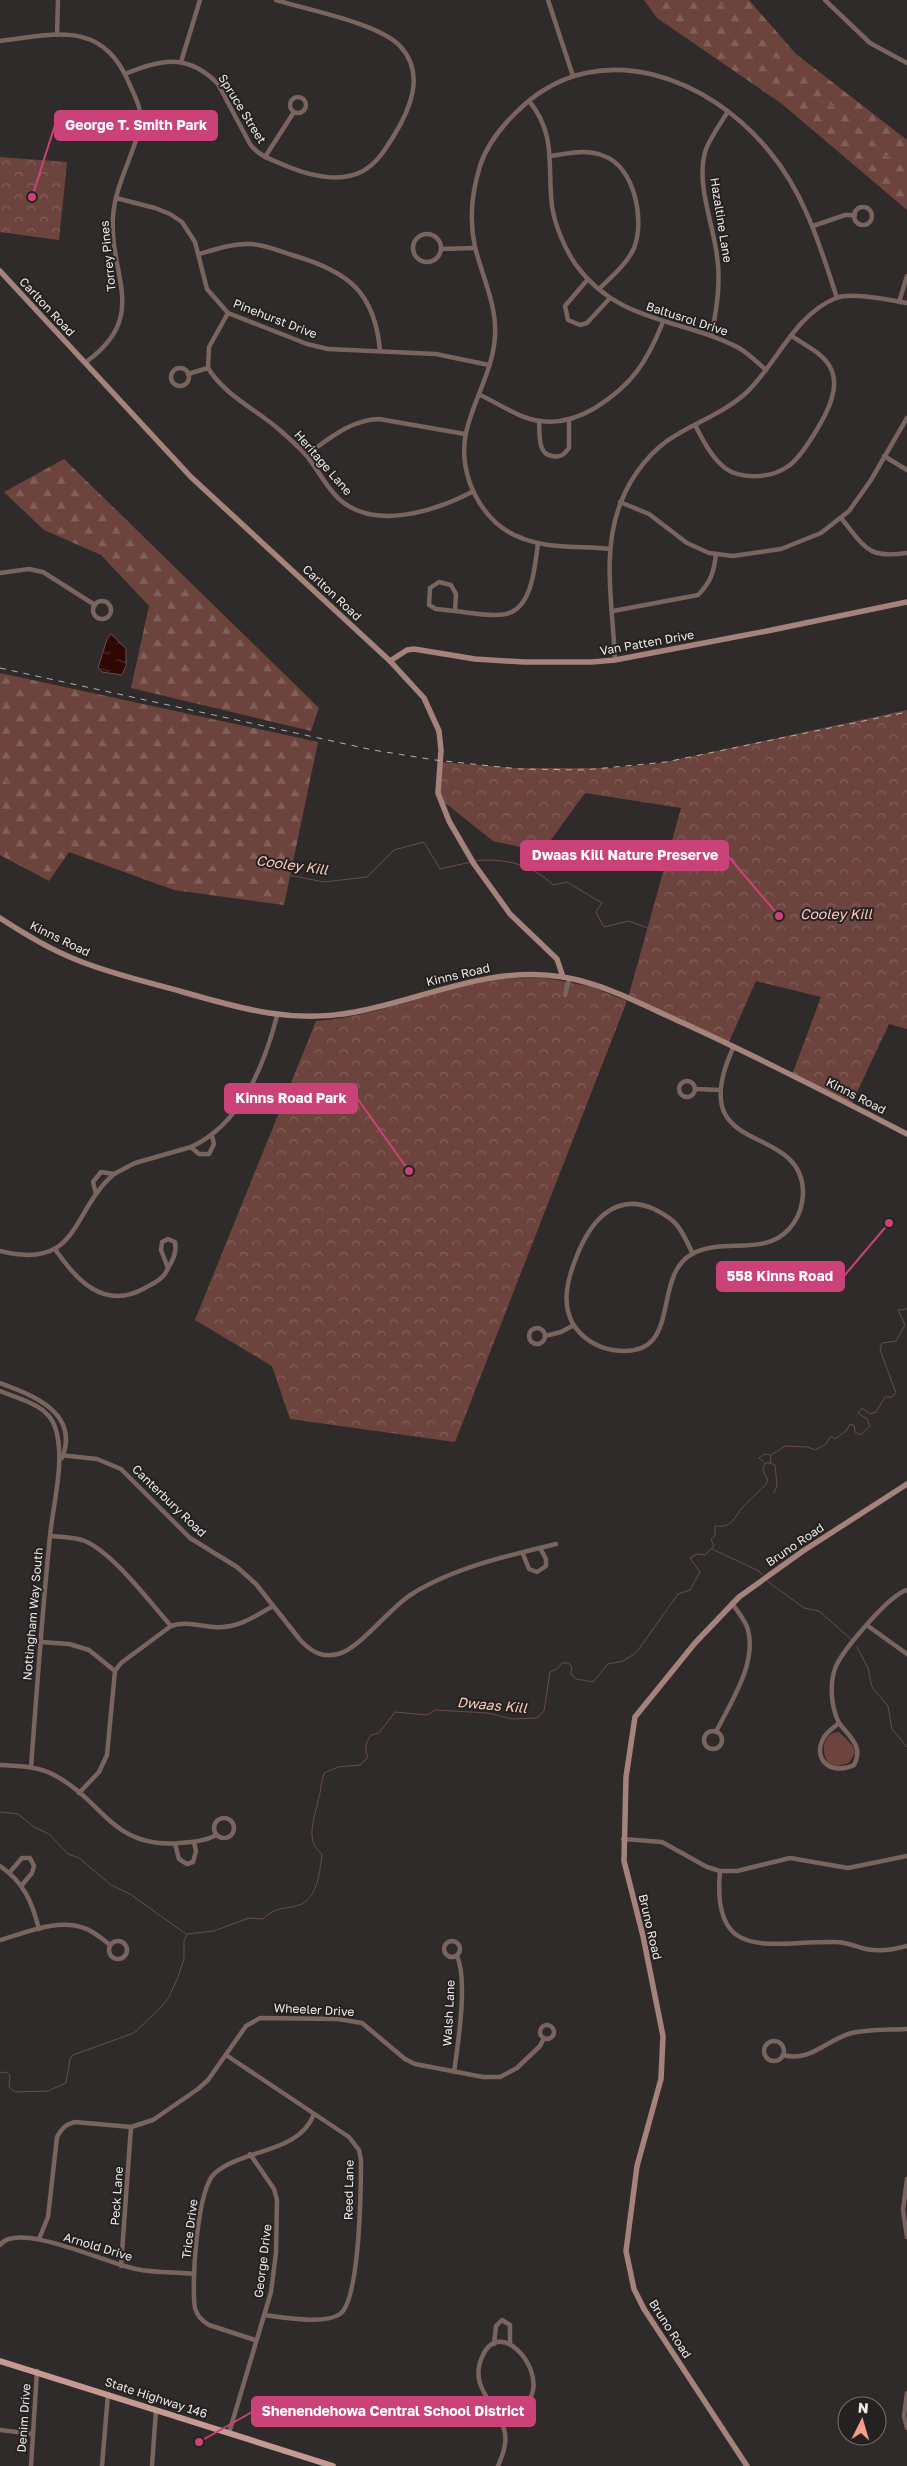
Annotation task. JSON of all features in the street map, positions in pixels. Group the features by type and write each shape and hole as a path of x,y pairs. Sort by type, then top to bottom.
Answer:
{"main road":[{"name":"State Highway 146","path":"0,2361 37,2371 333,2466"}],"street":[{"path":"57,34 58,0"},
{"path":"181,62 200,0"},
{"name":"Spruce Street","path":"126,74 159,62 181,62 198,68 218,84 250,144 265,157 294,169 333,178 362,171 376,161 407,115 414,85 410,60 392,40 364,26 276,0"},
{"path":"548,0 573,76"},
{"path":"824,0 870,43 907,63"},
{"name":"Torrey Pines","path":"0,41 57,34 88,38 102,45 115,57 126,74 139,106 140,120 116,198 113,218 123,287 122,308 118,326 108,341 86,362"},
{"path":"610,549 538,542 523,539 507,531 489,514 472,492 465,469 465,434 472,410 480,395 496,335 488,286 475,248 472,208 482,161 500,128 544,89 573,76 608,70 635,71 663,76 696,92 727,113 768,149 785,171 796,188 812,226 836,298"},
{"name":"Baltusrol Drive","path":"529,101 544,125 550,156 552,204 556,221 569,253 588,279 610,298 643,316 710,336 742,350 766,370"},
{"path":"265,157 294,112"},
{"name":"Hazaltine Lane","path":"710,336 718,298 719,271 716,242 705,192 704,158 710,142 727,113"},
{"path":"550,156 590,152 606,156 622,169 631,188 637,216 637,235 634,247 623,264 599,289"},
{"name":"Pinehurst Drive","path":"116,198 126,198 170,214 182,222 192,236 199,254 207,289 228,313 307,344 340,350 436,354 489,365"},
{"path":"812,226 845,215 855,215"},
{"path":"429,234 438,239 441,249 436,258 426,262 416,256 413,246 418,237 429,234"},
{"path":"199,254 239,245 260,245 302,257 333,270 357,288 373,312 379,333 380,351"},
{"path":"441,249 475,248"},
{"name":"Carlton Road","path":"0,271 191,476 390,661 424,698 436,721 441,741 438,793 449,821 474,864 510,914 557,959 566,978"},
{"path":"899,302 907,276"},
{"path":"588,279 566,306 568,320 580,325 587,323 610,298"},
{"path":"616,660 610,549 613,524 620,502 634,476 667,440 744,395 812,312 836,298 854,296 907,303"},
{"path":"188,374 208,368 209,347 228,313"},
{"path":"480,395 539,422 569,420 598,406 628,384 646,359 663,322"},
{"path":"695,425 715,458 732,472 762,476 776,473 788,467 796,459 828,406 834,384 831,367 792,336"},
{"name":"Heritage Lane","path":"208,368 222,388 280,430 306,456 340,500 352,508 373,514 425,511 441,507 472,492"},
{"path":"620,502 649,514 696,548 716,554 745,555 780,549 813,536 841,518 856,503 907,418"},
{"path":"306,456 346,428 366,420 379,419 465,434"},
{"path":"539,422 541,448 548,456 555,457 561,456 569,448 569,420"},
{"path":"884,456 907,470"},
{"path":"841,518 859,540 876,554 907,553"},
{"path":"455,611 456,594 451,585 445,582 433,583 428,594 430,605 436,609 455,611 499,614 508,613 516,609 531,584 538,542"},
{"path":"613,612 674,601 698,594 708,586 716,554"},
{"path":"0,573 29,569 43,572 95,605"},
{"path":"100,602 107,603 111,608 110,615 103,619 98,618 94,610 95,605 100,602"},
{"name":"Van Patten Drive","path":"390,661 407,650 475,659 524,662 616,660 907,602"},
{"name":"Kinns Road","path":"0,918 41,943 79,962 168,988 278,1016 322,1016 357,1012 487,977 533,975 566,978 611,991 734,1046 907,1134"},
{"path":"565,995 566,978"},
{"path":"0,1251 28,1256 55,1249 72,1233 96,1194 114,1174 135,1163 191,1147 212,1136 239,1105 254,1080 270,1044 278,1016"},
{"path":"692,1254 676,1224 664,1214 649,1207 634,1204 616,1207 603,1214 592,1225 581,1245 566,1290 569,1312 574,1325 585,1338 610,1350 637,1348 652,1340 661,1328 673,1275 680,1264 692,1254 715,1248 772,1242 783,1236 798,1219 802,1201 802,1186 797,1170 778,1150 741,1132 733,1125 721,1106 720,1090 726,1063 734,1046"},
{"path":"695,1090 720,1090"},
{"path":"191,1147 199,1154 209,1154 214,1144 212,1136"},
{"path":"96,1194 93,1182 96,1176 101,1172 114,1174"},
{"path":"55,1249 79,1281 101,1293 120,1295 139,1292 162,1278 174,1259 175,1242 168,1239 162,1242 161,1250 168,1268"},
{"path":"545,1336 561,1332 574,1325"},
{"name":"Nottingham Way South","path":"0,1383 44,1402 56,1414 65,1429 50,1536 31,1767"},
{"name":"Nottingham Way South","path":"0,1392 34,1405 48,1415 56,1428 62,1456"},
{"name":"Canterbury Road","path":"62,1456 102,1460 122,1468 190,1538 245,1573 309,1649 327,1656 338,1654 358,1641 410,1594 455,1573 556,1544"},
{"name":"Bruno Road","path":"747,2466 644,2309 629,2274 626,2251 634,2183 661,2079 664,2050 643,1936 624,1861 623,1839 626,1777 635,1717 695,1643 732,1603 803,1551 907,1484"},
{"path":"50,1536 73,1538 95,1548 110,1559 171,1626"},
{"path":"523,1554 529,1569 537,1572 546,1566 546,1559 540,1548"},
{"path":"839,1723 824,1738 821,1757 827,1766 840,1770 854,1765 859,1752 856,1743 839,1723 832,1692 836,1667 868,1626 895,1596 907,1590"},
{"path":"716,1732 746,1666 749,1648 748,1629 732,1603"},
{"path":"79,1793 99,1772 107,1755 115,1671 128,1657 171,1626 180,1623 213,1627 232,1626 243,1623 273,1606"},
{"path":"868,1626 907,1654"},
{"path":"41,1642 75,1645 89,1650 115,1671"},
{"path":"0,1765 31,1767 56,1776 131,1837 147,1842 175,1844 194,1842 217,1835 224,1838 232,1835 234,1827 230,1820 223,1818 217,1822 214,1829 217,1835"},
{"path":"623,1839 662,1842 707,1867 720,1871 738,1871 790,1858 807,1859 848,1868 907,1856"},
{"path":"175,1844 180,1859 187,1864 193,1862 196,1858 194,1842"},
{"path":"10,1872 22,1858 30,1858 34,1863 32,1873 22,1885"},
{"path":"0,1866 10,1872 22,1885 32,1905 38,1929"},
{"path":"720,1871 718,1896 724,1920 730,1931 749,1942 788,1945 838,1942 878,1950 907,1946"},
{"path":"0,1940 38,1929 56,1926 78,1926 94,1932 110,1945"},
{"path":"117,1941 124,1943 128,1950 126,1955 122,1959 114,1959 109,1953 110,1945 117,1941"},
{"name":"Walsh Lane","path":"454,2072 461,1989 460,1962 457,1956"},
{"name":"Wheeler Drive","path":"39,2239 48,2217 58,2136 62,2129 68,2124 75,2122 131,2127 153,2120 187,2098 208,2080 246,2026 260,2018 338,2018 362,2023 415,2064 489,2078 510,2073 540,2046 544,2038"},
{"path":"783,2055 793,2058 804,2056 850,2033 907,2029"},
{"path":"770,2042 777,2042 783,2047 783,2055 779,2059 771,2060 765,2054 764,2048 770,2042"},
{"name":"Reed Lane","path":"226,2055 349,2137 359,2150 361,2178 356,2266 351,2293 345,2309 334,2317 316,2319 264,2315"},
{"name":"Trice Drive","path":"255,2340 203,2321 195,2309 194,2274 200,2214 209,2179 225,2165 250,2154 292,2140 302,2132 314,2114"},
{"name":"Peck Lane","path":"121,2266 131,2127"},
{"name":"George Drive","path":"229,2433 255,2340 271,2292 276,2253 277,2200 274,2189 250,2154"},
{"path":"907,2179 904,2213 907,2236"},
{"name":"Arnold Drive","path":"0,2245 4,2240 18,2237 39,2239 138,2270 194,2274"},
{"path":"498,2466 506,2442 501,2420 483,2392 480,2381 481,2357 494,2344 497,2323 502,2320 508,2322 511,2332 510,2344"},
{"path":"494,2344 510,2344 521,2353 531,2368 534,2389 522,2409 501,2420"},
{"name":"Denim Drive","path":"31,2466 37,2371"},
{"path":"907,2393 904,2416 907,2428"},
{"path":"102,2466 108,2394"},
{"path":"152,2466 156,2410"},
{"path":"0,2430 32,2434"}],"green space":[{"path":"644,0 749,0 796,54 907,140 907,210 782,104 657,18"},
{"path":"0,157 67,162 59,240 0,232"},
{"path":"64,459 319,708 311,731 131,688 149,606 101,555 44,530 4,492"},
{"path":"0,673 318,742 284,905 174,890 69,852 49,881 0,855"},
{"path":"907,710 907,1029 889,1024 851,1105 792,1075 821,997 756,981 728,1044 628,998 681,808 585,793 542,852 493,841 439,798 440,762 515,768 610,768 661,763"},
{"path":"547,978 592,987 627,1001 455,1442 290,1419 272,1366 195,1320 316,1021 359,1015 485,981"},
{"path":"839,1732 853,1746 855,1753 849,1763 838,1766 829,1764 826,1760 824,1744 829,1736"}],"water":[{"path":"111,634 126,649 126,666 122,675 102,672 98,668 107,639"}],"waterway":[{"path":"719,0 719,4 740,17 747,43 782,62 809,96 859,118 881,154 907,163"},
{"name":"Cooley Kill","path":"0,778 26,791 49,829 65,830 83,801 117,795 134,844 155,862 259,869 324,882 367,877 394,850 424,842 440,869 471,862"},
{"name":"Cooley Kill","path":"475,861 496,860 517,864 536,872 553,885 567,882 602,903 596,912 604,927 629,921 676,939 682,917 727,928 735,945 759,952 781,928 802,922 821,925 896,924 907,933"},
{"name":"Dwaas Kill","path":"0,2073 7,2072 10,2076 9,2087 15,2092 48,2091 66,2083 70,2059 73,2055 134,2033 162,2006 169,1997 178,1977 184,1959 184,1941 187,1934 214,1931 249,1918 263,1919 276,1910 305,1902 314,1890 320,1868 322,1854 313,1842 312,1829 324,1773 338,1767 360,1765 368,1757 366,1746 371,1735 379,1733 395,1712 427,1715 435,1710 488,1713 512,1719 537,1718 544,1711 550,1672 558,1668 562,1663 568,1663 572,1667 571,1674 576,1679 593,1682 608,1664 623,1661 636,1653 678,1594 690,1590 700,1572 690,1558 697,1554 705,1555 714,1546 711,1539 715,1536 715,1526 724,1526 730,1523 746,1503 768,1481 763,1470 765,1463 770,1463 771,1455 785,1446 808,1447 815,1450 826,1444 831,1436 835,1439 846,1431 850,1424 854,1425 855,1432 860,1435 870,1426 867,1419 858,1413 862,1408 870,1414 876,1412 885,1397 892,1397 896,1393 880,1350 882,1343 896,1341 905,1325 898,1310 907,1309"},
{"path":"764,1462 759,1458 764,1454 770,1455"},
{"path":"770,1463 775,1465 777,1486 774,1493"},
{"path":"712,1549 759,1571 762,1575"},
{"path":"767,1581 804,1608 819,1611 852,1640"},
{"path":"857,1647 868,1668 872,1687 888,1706 892,1729 907,1747"},
{"path":"0,1812 18,1814 34,1827 49,1834 68,1854 79,1858 111,1885 130,1894 186,1934"}],"railway":[{"path":"0,668 373,750 435,760 519,769 584,770 666,762 907,712"}],"place":[{"name":"George T. Smith Park","path":"32,197"},
{"name":"Dwaas Kill Nature Preserve","path":"779,916"},
{"name":"Kinns Road Park","path":"409,1171"},
{"name":"558 Kinns Road","path":"889,1223"},
{"name":"Shenendehowa Central School District","path":"199,2442"}]}
